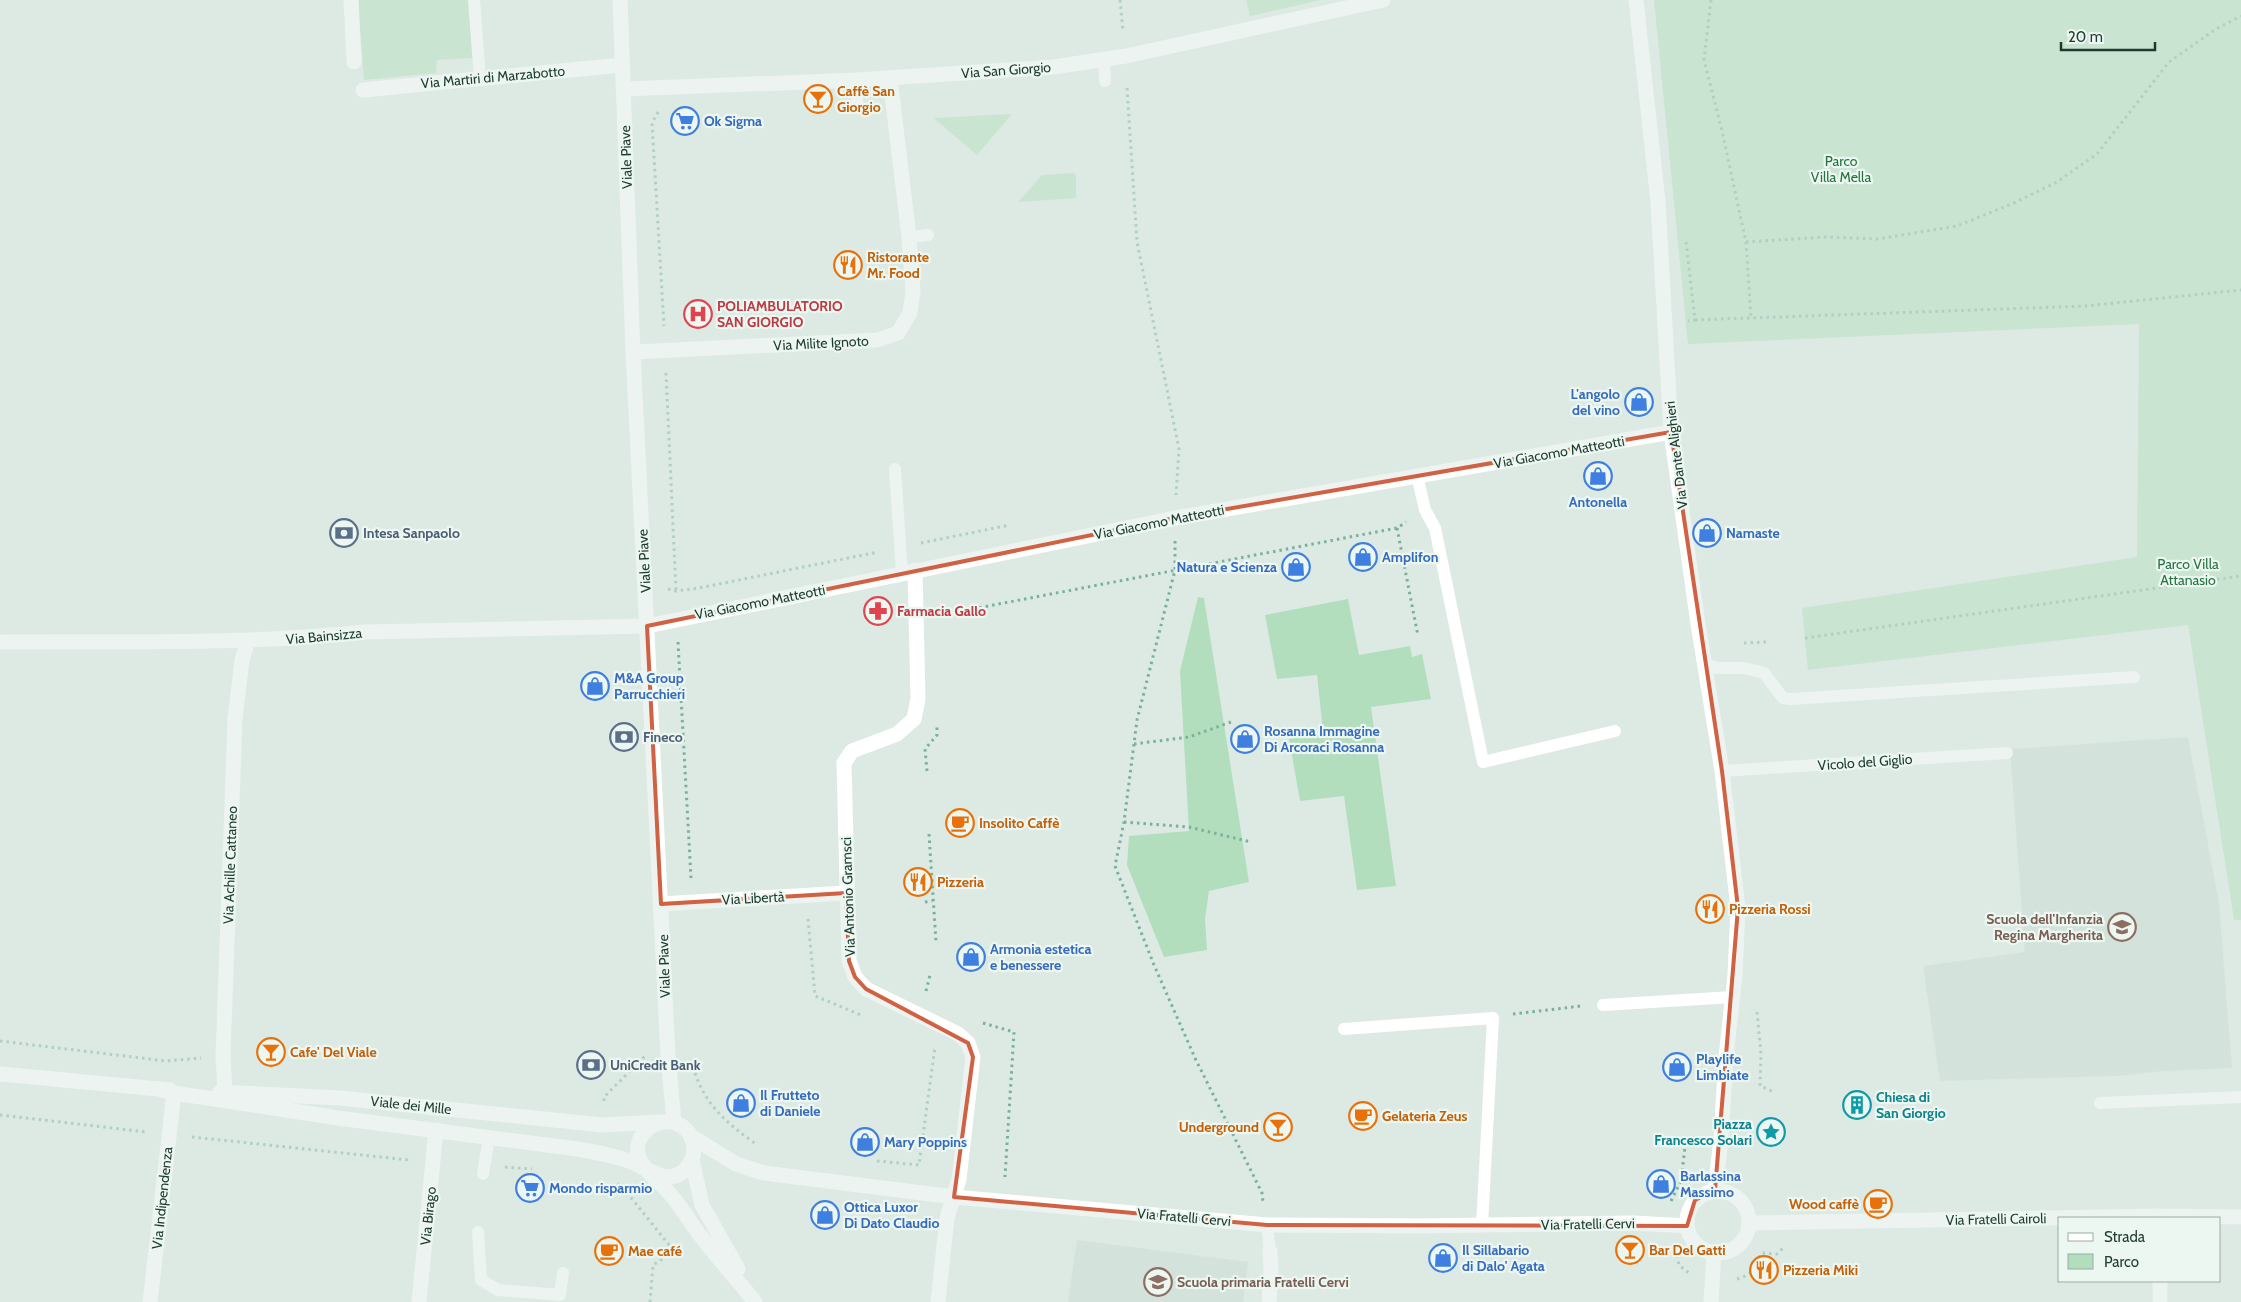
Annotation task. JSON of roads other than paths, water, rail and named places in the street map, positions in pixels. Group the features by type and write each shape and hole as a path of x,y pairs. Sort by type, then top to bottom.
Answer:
{"street":[{"path":"350,0 354,62"},
{"name":"Viale Piave","path":"620,0 633,352 668,1056 666,1122"},
{"name":"Via San Giorgio","path":"624,89 856,80 1054,67 1104,60 1383,0"},
{"name":"Via Dante Alighieri","path":"1636,0 1658,202 1671,432 1722,770 1738,908 1733,997"},
{"name":"Via Martiri di Marzabotto","path":"363,90 622,65"},
{"name":"Via Milite Ignoto","path":"633,352 877,340 898,333 910,313 913,291 909,237 890,78"},
{"name":"Via Giacomo Matteotti","path":"647,626 676,618 1175,518 1671,432"},
{"name":"Via Antonio Gramsci","path":"909,572 918,699 914,719 897,734 852,751 844,763 846,893 849,960 855,977 866,989 958,1034 968,1043 973,1057 959,1179 947,1218 938,1302"},
{"name":"Via Bainsizza","path":"0,642 248,640 318,637 364,632 647,626"},
{"name":"Via Achille Cattaneo","path":"225,1092 224,1056 235,719 242,660 248,640"},
{"name":"Via Libertà","path":"661,904 846,893"},
{"path":"1715,1190 1733,997"},
{"name":"Viale dei Mille","path":"0,1074 168,1091 602,1153 630,1162 649,1172"},
{"name":"Viale dei Mille","path":"168,1091 340,1098 603,1125 666,1122"},
{"name":"Via Indipendenza","path":"150,1302 169,1135 168,1091"},
{"path":"666,1122 687,1130 692,1137 694,1145 692,1160 702,1204 755,1302 701,1236 672,1196 649,1172 640,1159 638,1144 646,1130 666,1122"},
{"name":"Via Birago","path":"420,1302 436,1130"},
{"name":"Via Fratelli Cervi","path":"692,1137 736,1164 764,1173 954,1197 1267,1224 1482,1226 1641,1223 1687,1226"},
{"path":"649,1172 661,1177 674,1176 685,1170 692,1160"},
{"path":"1715,1190 1730,1192 1739,1198 1745,1205 1750,1224 1748,1234 1742,1242 1734,1249 1724,1253 1704,1250 1695,1244 1687,1226 1690,1207 1695,1200 1703,1194 1715,1190"},
{"name":"Via Fratelli Cairoli","path":"2158,1217 2241,1217"},
{"name":"Via Fratelli Cairoli","path":"1750,1224 2058,1219"},
{"path":"1268,1302 1272,1272 1270,1251"},
{"path":"1711,1302 1714,1253"},
{"path":"2160,1282 2160,1302"}],"lane":[{"path":"474,0 480,79"},
{"path":"1104,60 1105,81"},
{"path":"856,80 857,102"},
{"path":"909,237 928,235"},
{"path":"895,469 909,572"},
{"path":"1417,476 1425,510 1435,528 1483,762 1615,731"},
{"path":"1705,664 1718,668 1744,668 1764,673 1783,698 1791,700 2134,677"},
{"name":"Vicolo del Giglio","path":"1722,770 2007,752"},
{"path":"1604,1005 1733,997"},
{"path":"1344,1029 1493,1018 1482,1226"},
{"path":"2100,1103 2241,1097"},
{"path":"484,1170 489,1137"},
{"path":"1267,1224 1270,1251"},
{"path":"478,1232 481,1280 498,1290 560,1295 563,1273"}],"place":[{"name":"Caffè San Giorgio","path":"818,99"},
{"name":"Ok Sigma","path":"685,121"},
{"name":"Ristorante Mr. Food","path":"848,265"},
{"name":"POLIAMBULATORIO SAN GIORGIO","path":"698,314"},
{"name":"L'angolo del vino","path":"1639,402"},
{"name":"Antonella","path":"1598,476"},
{"name":"Intesa Sanpaolo","path":"344,533"},
{"name":"Namaste","path":"1707,533"},
{"name":"Amplifon","path":"1363,557"},
{"name":"Natura e Scienza","path":"1296,567"},
{"name":"Farmacia Gallo","path":"878,611"},
{"name":"M&A Group Parrucchieri","path":"595,686"},
{"name":"Fineco","path":"624,737"},
{"name":"Rosanna Immagine Di Arcoraci Rosanna","path":"1245,739"},
{"name":"Insolito Caffè","path":"960,823"},
{"name":"Pizzeria","path":"918,882"},
{"name":"Pizzeria Rossi","path":"1710,909"},
{"name":"Scuola dell'Infanzia Regina Margherita","path":"2122,927"},
{"name":"Armonia estetica e benessere","path":"971,957"},
{"name":"Cafe' Del Viale","path":"271,1052"},
{"name":"UniCredit Bank","path":"591,1065"},
{"name":"Playlife Limbiate","path":"1677,1067"},
{"name":"Il Frutteto di Daniele","path":"741,1103"},
{"name":"Chiesa di San Giorgio","path":"1857,1105"},
{"name":"Gelateria Zeus","path":"1363,1116"},
{"name":"Underground","path":"1278,1127"},
{"name":"Piazza Francesco Solari","path":"1771,1132"},
{"name":"Mary Poppins","path":"865,1142"},
{"name":"Barlassina Massimo","path":"1661,1184"},
{"name":"Mondo risparmio","path":"530,1188"},
{"name":"Wood caffè","path":"1878,1204"},
{"name":"Ottica Luxor Di Dato Claudio","path":"825,1215"},
{"name":"Bar Del Gatti","path":"1630,1250"},
{"name":"Mae café","path":"609,1251"},
{"name":"Il Sillabario di Dalo' Agata","path":"1443,1258"},
{"name":"Pizzeria Miki","path":"1764,1270"},
{"name":"Scuola primaria Fratelli Cervi","path":"1158,1282"}],"park label":[{"name":"Parco Villa Mella","path":"1841,170"},
{"name":"Parco Villa Attanasio","path":"2188,572"}]}
